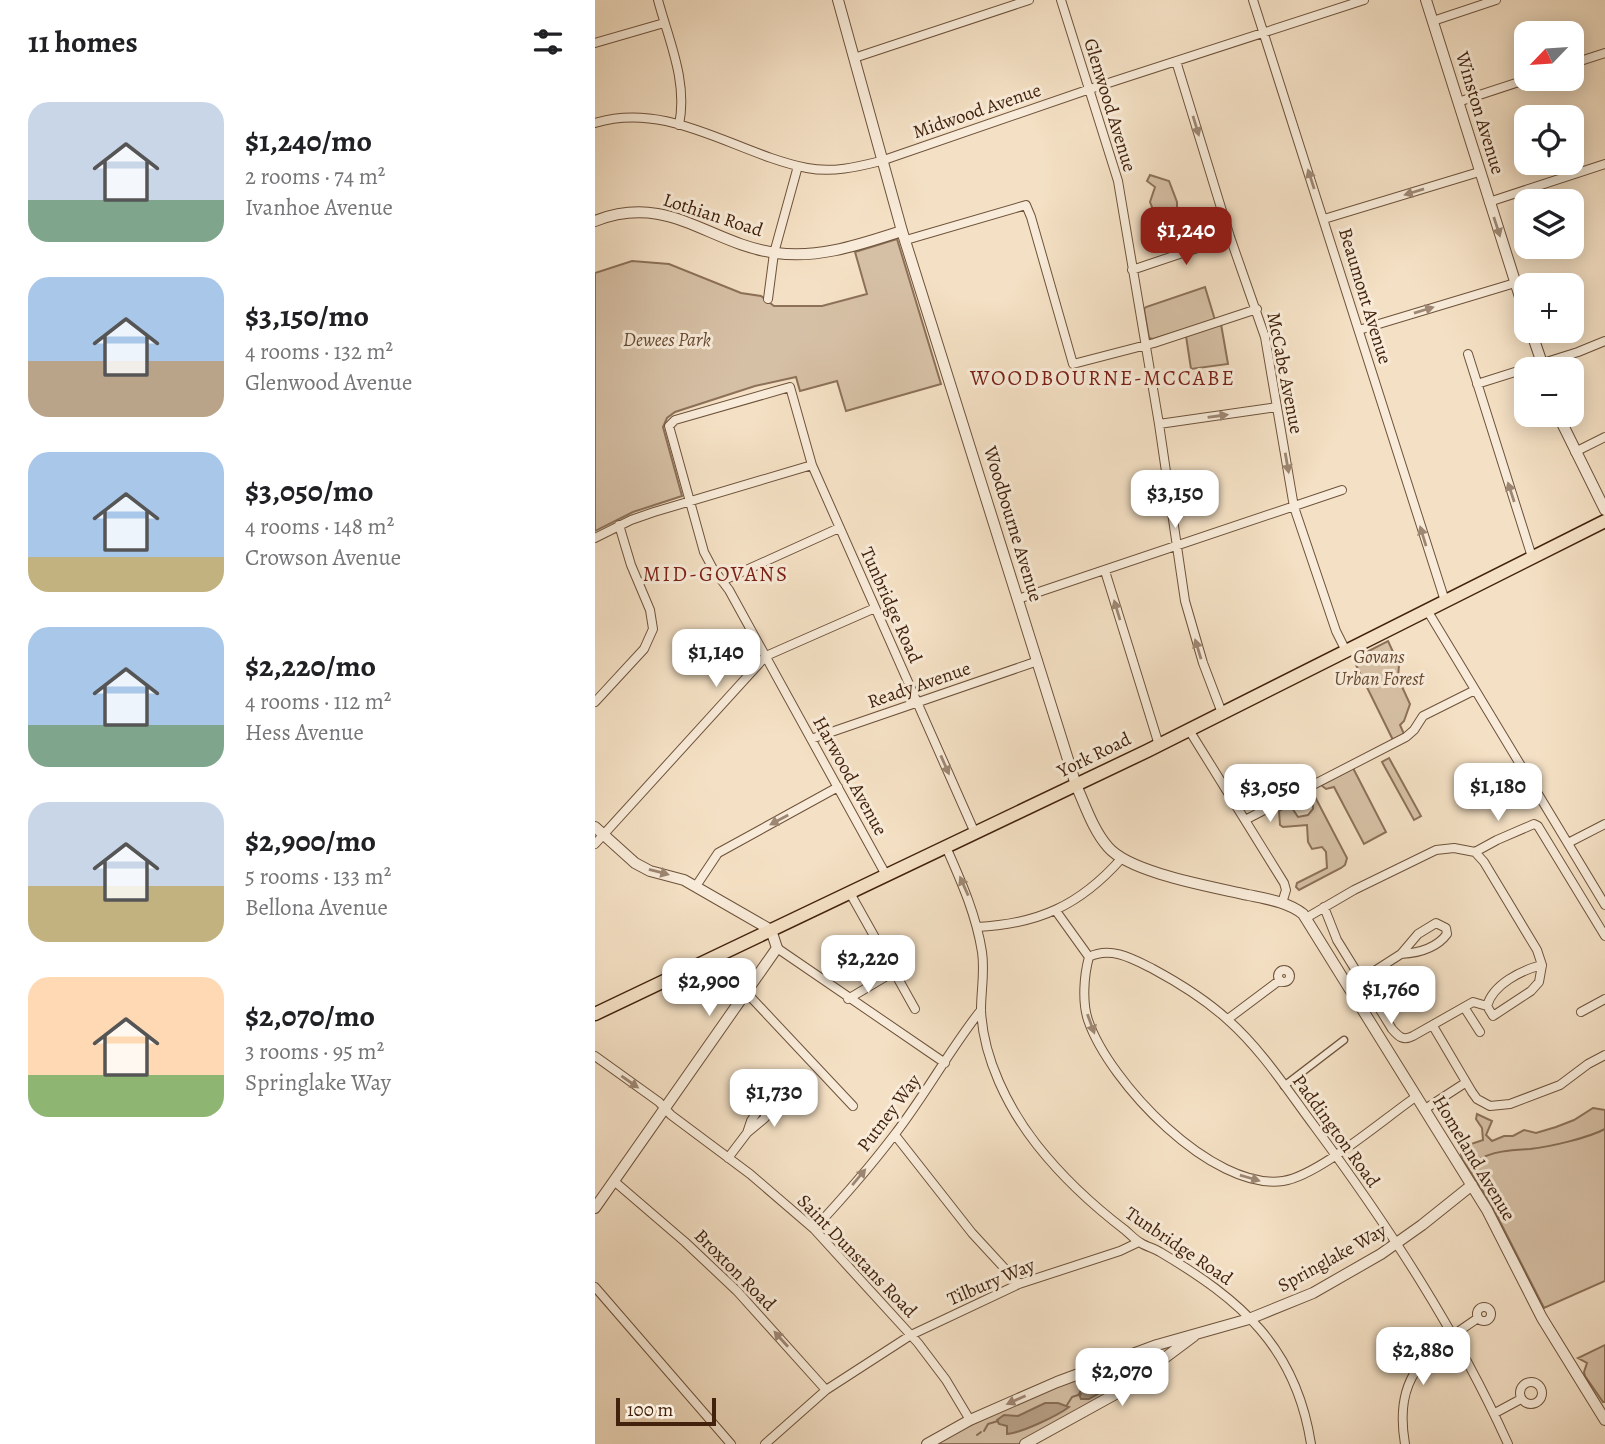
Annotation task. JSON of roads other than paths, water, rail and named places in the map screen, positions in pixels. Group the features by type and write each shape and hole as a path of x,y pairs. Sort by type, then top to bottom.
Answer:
{"main road":[{"name":"York Road","path":"596,1010 850,893 1159,745 1605,521"}],"street":[{"path":"658,0 681,87 683,102 680,125"},
{"name":"Woodbourne Avenue","path":"838,0 881,161 904,235 1076,785 1099,835 1121,859 1174,877 1282,903 1299,911 1306,918"},
{"path":"854,58 1029,0"},
{"name":"Glenwood Avenue","path":"1061,0 1118,181 1180,570 1191,623 1222,713"},
{"name":"Beaumont Avenue","path":"1253,0 1444,601"},
{"name":"Midwood Avenue","path":"595,123 639,117 680,125 798,166 837,170 881,161 1090,89 1364,0"},
{"name":"Winston Avenue","path":"1426,0 1514,280"},
{"path":"1433,21 1496,0"},
{"path":"595,43 664,23"},
{"path":"1584,60 1605,53"},
{"name":"McCabe Avenue","path":"1176,61 1230,237 1265,337 1294,507 1336,631 1346,651"},
{"path":"1458,102 1514,84"},
{"path":"1489,202 1605,164"},
{"path":"768,299 774,253 798,166"},
{"path":"1324,219 1479,172"},
{"name":"Lothian Road","path":"595,220 628,212 655,212 774,253 811,254 904,235 1026,205 1073,364 1145,344"},
{"path":"1132,270 1230,237"},
{"path":"1359,330 1514,283"},
{"path":"1145,344 1257,309"},
{"path":"1565,357 1605,341"},
{"path":"1468,354 1532,557"},
{"path":"1477,384 1514,374"},
{"name":"Tunbridge Road","path":"669,426 675,420 790,387 812,465 975,833"},
{"path":"1159,425 1277,407"},
{"name":"Harwood Avenue","path":"669,426 707,559 766,656 886,875"},
{"path":"1564,427 1605,510"},
{"path":"1575,452 1605,437"},
{"path":"595,538 619,525 689,500 812,465"},
{"path":"1018,599 1342,490"},
{"path":"595,702 644,649 653,635 653,623 619,525"},
{"path":"722,581 839,528"},
{"path":"1105,571 1159,745"},
{"path":"595,844 766,656 875,608"},
{"path":"1427,610 1605,905"},
{"name":"Ready Avenue","path":"811,739 1038,661"},
{"path":"1245,820 1406,737 1412,733 1423,716 1475,690"},
{"path":"1189,730 1285,883 1282,903"},
{"path":"695,887 718,853 838,787"},
{"path":"1475,852 1504,836 1534,824 1538,826 1605,936"},
{"path":"1568,844 1605,824"},
{"path":"595,827 641,867 684,880 771,930 777,948 945,1063"},
{"name":"Tunbridge Road","path":"946,847 969,898 977,928 984,962 981,1010 985,1034 996,1072 1023,1126 1071,1185 1139,1242 1157,1250 1234,1304 1279,1352 1295,1382 1305,1411 1311,1444"},
{"path":"1306,918 1324,907 1387,873 1436,850 1454,848 1475,852 1484,862 1531,941 1542,965 1539,982 1522,999 1493,1016 1487,1006 1476,1002 1410,1038 1400,1037 1392,1029 1336,940 1324,907"},
{"path":"977,928 1013,924 1056,911 1091,889 1121,859"},
{"path":"850,893 915,1009"},
{"path":"1056,911 1089,957 1086,1009 1102,1049 1146,1107 1183,1141 1231,1172 1266,1182 1293,1178 1335,1155 1417,1096"},
{"name":"Homeland Avenue","path":"1306,918 1472,1185 1546,1325 1605,1420"},
{"path":"1362,979 1401,954 1418,934 1432,924 1441,924 1445,928 1447,934 1435,946 1401,954"},
{"path":"595,1208 777,948"},
{"name":"Paddington Road","path":"1089,957 1104,951 1140,962 1187,989 1228,1019 1284,1086 1397,1243 1453,1335 1509,1444"},
{"path":"713,957 744,993 853,1105"},
{"path":"1487,1006 1490,996 1499,986 1524,971 1542,965"},
{"path":"848,999 895,971"},
{"path":"1228,1019 1280,980"},
{"path":"1581,1012 1605,999"},
{"path":"1464,1007 1480,1032"},
{"name":"Putney Way","path":"814,1229 895,1135 965,1029 981,1010"},
{"path":"1433,1026 1477,1099 1497,1106 1560,1086 1588,1064 1605,1055"},
{"path":"1284,1086 1344,1040"},
{"name":"Saint Dunstans Road","path":"595,1056 660,1102 671,1115 814,1229 911,1335 946,1380 970,1420"},
{"path":"1425,1109 1465,1083"},
{"path":"728,1158 747,1133"},
{"path":"895,1135 972,1233 1019,1284"},
{"name":"Broxton Road","path":"614,1181 737,1291 826,1390"},
{"name":"Springlake Way","path":"933,1442 970,1420 1057,1382 1174,1339 1195,1336 1249,1319 1313,1293 1397,1243 1472,1185"},
{"name":"Tilbury Way","path":"765,1444 826,1390 911,1335 1019,1284 1120,1251 1139,1242"},
{"path":"595,1287 731,1444"},
{"path":"1405,1444 1401,1415 1410,1382 1433,1349 1478,1318"},
{"name":"Springlake Way","path":"1025,1444 1140,1379 1195,1336"},
{"path":"1129,1354 1136,1358 1140,1366 1140,1379"},
{"path":"1495,1413 1521,1399"}],"waterway":[{"path":"1476,1161 1502,1152 1568,1142 1605,1129"},
{"path":"1067,1405 1072,1397 1081,1394"},
{"path":"984,1431 988,1424 998,1421"},
{"path":"977,1435 981,1432"}],"district":[{"name":"WOODBOURNE-MCCABE","path":"1103,378"},
{"name":"MID-GOVANS","path":"716,574"}],"park label":[{"name":"Dewees Park","path":"667,340"},
{"name":"Govans Urban Forest","path":"1379,668"}]}
